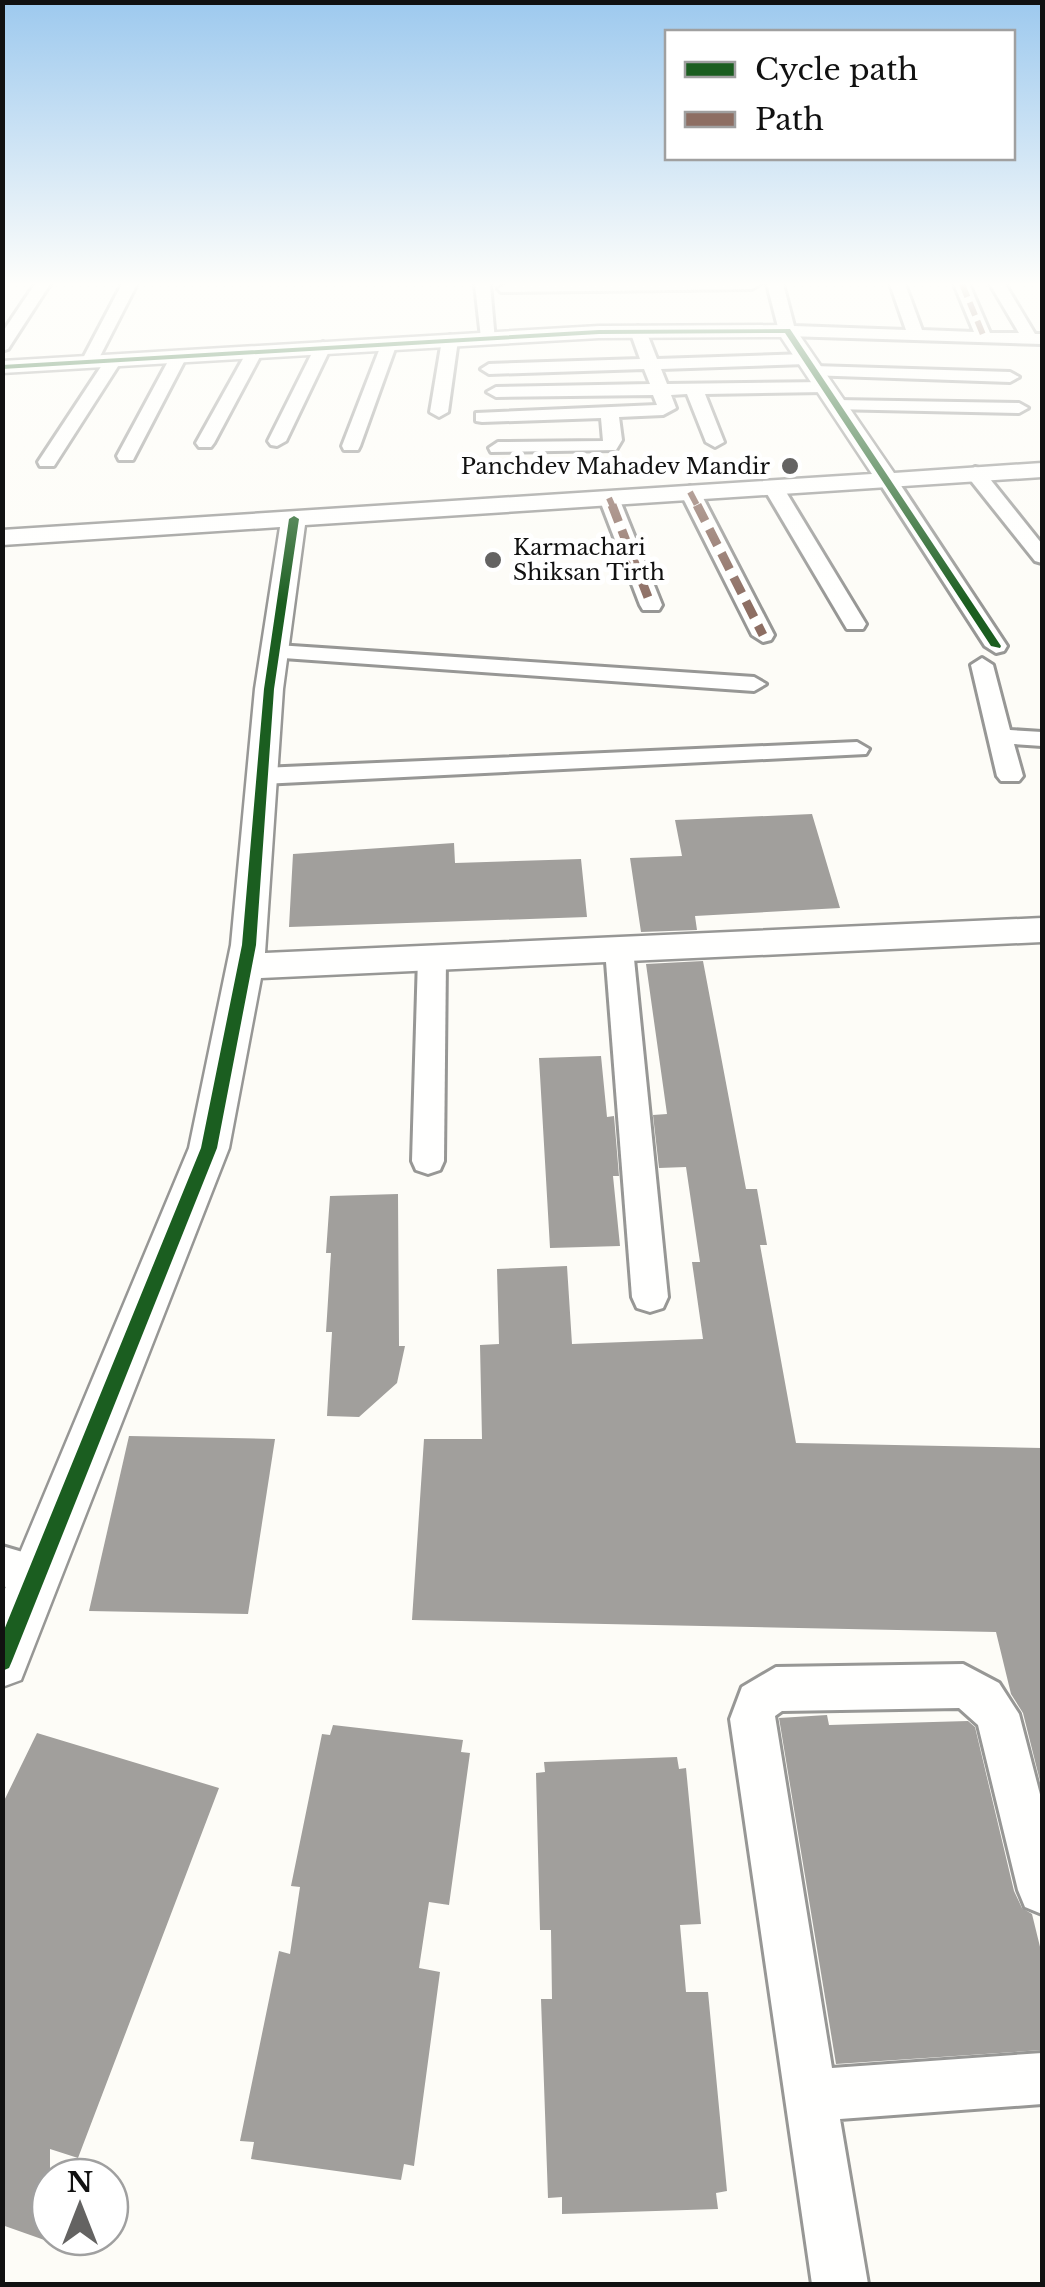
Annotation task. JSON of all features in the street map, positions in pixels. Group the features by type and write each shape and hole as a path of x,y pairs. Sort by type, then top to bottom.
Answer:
{"street":[{"path":"46,462 94,391"},
{"path":"126,456 161,391"},
{"path":"205,443 233,391"},
{"path":"277,442 302,391"},
{"path":"351,446 372,391"},
{"path":"439,412 442,391"},
{"path":"496,392 567,391"},
{"path":"482,416 663,410 667,408 663,391"},
{"path":"695,391 715,442"},
{"path":"827,391 887,479 989,655 998,736 1010,776"},
{"path":"892,391 1019,408"},
{"path":"498,448 610,446 610,413"},
{"path":"2,538 1042,470"},
{"path":"974,473 1042,557"},
{"path":"773,486 855,624"},
{"path":"690,492 763,634"},
{"path":"609,498 651,604"},
{"path":"2,1661 20,1570 210,1148 245,966 269,689 278,652 294,518"},
{"path":"278,652 754,684"},
{"path":"998,736 1042,738"},
{"path":"262,776 858,749"},
{"path":"245,966 1042,930"},
{"path":"620,949 650,1296"},
{"path":"428,1160 432,958"},
{"path":"840,2284 752,1719 757,1702 776,1689 963,1686 984,1698 998,1714 1042,1890"},
{"path":"811,2095 1042,2079"}],"building":[{"path":"812,814 840,908 695,916 697,930 641,932 630,858 682,856 675,820"},
{"path":"454,843 455,863 581,859 587,917 289,927 293,854"},
{"path":"703,961 746,1189 757,1189 767,1245 760,1245 796,1443 1042,1448 1042,1789 1023,1713 1011,1694 996,1632 412,1620 424,1439 482,1439 480,1345 499,1344 497,1269 567,1266 572,1344 703,1339 692,1262 700,1262 686,1167 659,1168 653,1115 667,1114 646,964"},
{"path":"601,1056 607,1117 614,1116 619,1176 613,1176 620,1246 550,1248 539,1058"},
{"path":"398,1194 399,1346 405,1346 397,1383 359,1417 327,1416 332,1332 326,1332 330,1196"},
{"path":"129,1436 275,1439 248,1614 89,1611"},
{"path":"827,1715 829,1725 968,1721 975,1727 1014,1891 1022,1908 1032,1914 1042,1955 1042,2050 836,2064 779,1718"},
{"path":"333,1725 463,1740 461,1752 470,1753 449,1905 429,1902 419,1968 440,1972 414,2166 404,2164 401,2180 251,2159 254,2142 240,2141 279,1951 290,1954 300,1887 291,1886 322,1734 330,1735"},
{"path":"37,1733 219,1788 78,2157 50,2149 50,2157 30,2157 30,2235 2,2225 2,1805"},
{"path":"677,1757 679,1769 686,1768 701,1924 680,1925 686,1992 708,1992 727,2191 716,2193 718,2209 562,2214 562,2197 548,2198 541,1999 552,1999 551,1930 540,1930 536,1773 545,1772 544,1762"}],"marked path":[{"path":"690,492 763,635"},
{"path":"609,498 651,605"}],"cycle path":[{"path":"827,391 996,646"},
{"path":"2,1661 209,1148 249,945 269,689 294,519"}],"place":[{"name":"Panchdev Mahadev Mandir","path":"790,466"},
{"name":"Karmachari Shiksan Tirth","path":"493,560"}]}
